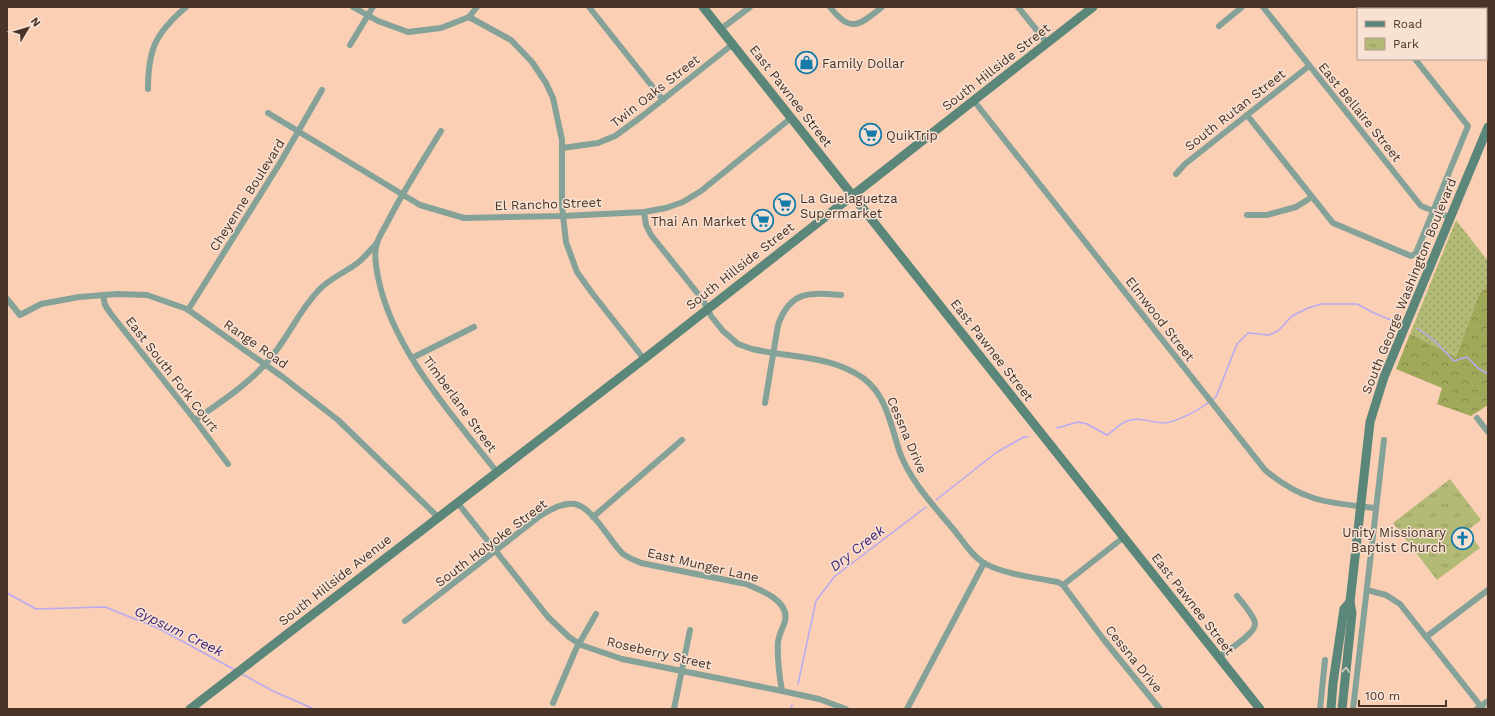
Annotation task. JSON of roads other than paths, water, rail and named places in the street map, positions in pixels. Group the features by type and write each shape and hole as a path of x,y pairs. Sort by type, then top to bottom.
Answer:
{"main road":[{"name":"East Pawnee Street","path":"703,7 1260,709"},
{"name":"South Hillside Street","path":"497,472 644,359 707,308 1093,7"},
{"name":"South George Washington Boulevard","path":"1342,709 1352,613 1350,602 1370,422 1384,377 1449,217 1485,144 1488,127"},
{"name":"South Hillside Avenue","path":"190,709 497,472"},
{"name":"South George Washington Boulevard","path":"1331,709 1333,683 1344,609 1350,602"}],"street":[{"path":"148,88 148,70 154,44 169,22 186,7"},
{"path":"353,7 378,21 408,32 441,28 469,17 477,7"},
{"path":"350,45 373,7"},
{"path":"589,7 663,100"},
{"path":"721,29 750,7"},
{"path":"830,7 841,20 849,24 855,24 867,19 882,7"},
{"path":"1018,7 1047,43"},
{"path":"1218,26 1242,7"},
{"name":"East Bellaire Street","path":"1263,7 1421,206 1449,217"},
{"path":"469,17 511,40 532,62 546,83 553,98 562,140 563,216 566,242 577,272 644,359"},
{"name":"Twin Oaks Street","path":"562,148 598,143 615,136 733,44"},
{"path":"1247,115 1333,223 1411,256 1416,253 1468,126 1416,60"},
{"name":"South Rutan Street","path":"1176,174 1185,164 1309,66"},
{"name":"Cheyenne Boulevard","path":"188,310 299,131 322,90"},
{"name":"Elmwood Street","path":"974,101 1265,470 1281,483 1300,494 1320,501 1376,508"},
{"name":"El Rancho Street","path":"268,113 420,205 464,218 563,216 644,212 672,206 683,202 701,191 791,118"},
{"name":"Timberlane Street","path":"441,131 394,208 376,246 375,260 385,305 412,358 437,396 497,472"},
{"path":"1247,215 1267,215 1296,207 1312,197"},
{"name":"Cessna Drive","path":"644,212 646,225 651,235 699,295 711,316 723,331 738,344 752,349 820,360 840,365 864,379 872,386 885,408 900,452 913,478 977,558 984,563"},
{"path":"195,420 237,391 265,364 276,351 301,310 319,289 340,273 360,261 378,242"},
{"path":"765,403 778,325 782,313 789,304 800,297 817,292 841,295"},
{"name":"Range Road","path":"7,299 20,315 41,304 78,297 117,294 147,295 188,310 265,364 338,420 438,517"},
{"name":"East South Fork Court","path":"103,295 105,305 110,314 195,420 228,464"},
{"path":"412,358 474,327"},
{"path":"1477,418 1488,432"},
{"path":"593,517 682,440"},
{"path":"1353,709 1384,440"},
{"name":"Roseberry Street","path":"457,502 495,552 548,617 569,637 579,643 622,659 782,690 819,699 846,709"},
{"name":"South Holyoke Street","path":"405,621 540,516 555,507 574,504 588,512 593,517"},
{"name":"East Munger Lane","path":"593,517 622,553 629,558 641,563 746,584 762,590 776,600 784,608 786,620 778,639 777,659 782,690"},
{"path":"907,709 984,563 997,569 1058,582 1063,585 1124,537"},
{"name":"Cessna Drive","path":"1063,585 1104,640 1160,709"},
{"path":"1367,590 1386,595 1400,604 1481,708 1488,701"},
{"path":"1426,637 1488,590"},
{"path":"1219,657 1250,634 1255,626 1253,619 1237,596"},
{"path":"553,703 579,643 596,614"},
{"path":"674,709 690,630"},
{"path":"1320,709 1325,660"}],"waterway":[{"name":"Dry Creek","path":"1212,400 1216,397 1237,344 1248,333 1269,335 1278,331 1292,316 1308,308 1321,304 1357,304 1391,320"},
{"name":"Dry Creek","path":"1417,328 1435,341 1454,361 1467,357 1478,368 1488,374"},
{"name":"Dry Creek","path":"1057,428 1078,422 1087,424 1107,435 1127,421 1136,419 1159,423 1169,422 1188,415 1200,409 1209,402"},
{"name":"Dry Creek","path":"936,500 997,452 1024,437 1028,437"},
{"name":"Dry Creek","path":"798,684 816,601 834,577 926,507"},
{"name":"Gypsum Creek","path":"7,593 36,609 105,607 160,629 235,670"},
{"name":"Gypsum Creek","path":"242,674 273,691 314,709"},
{"name":"Dry Creek","path":"791,709 792,705"}],"place":[{"name":"Family Dollar","path":"806,63"},
{"name":"QuikTrip","path":"871,135"},
{"name":"La Guelaguetza Supermarket","path":"784,205"},
{"name":"Thai An Market","path":"762,221"},
{"name":"Unity Missionary Baptist Church","path":"1462,539"}]}
